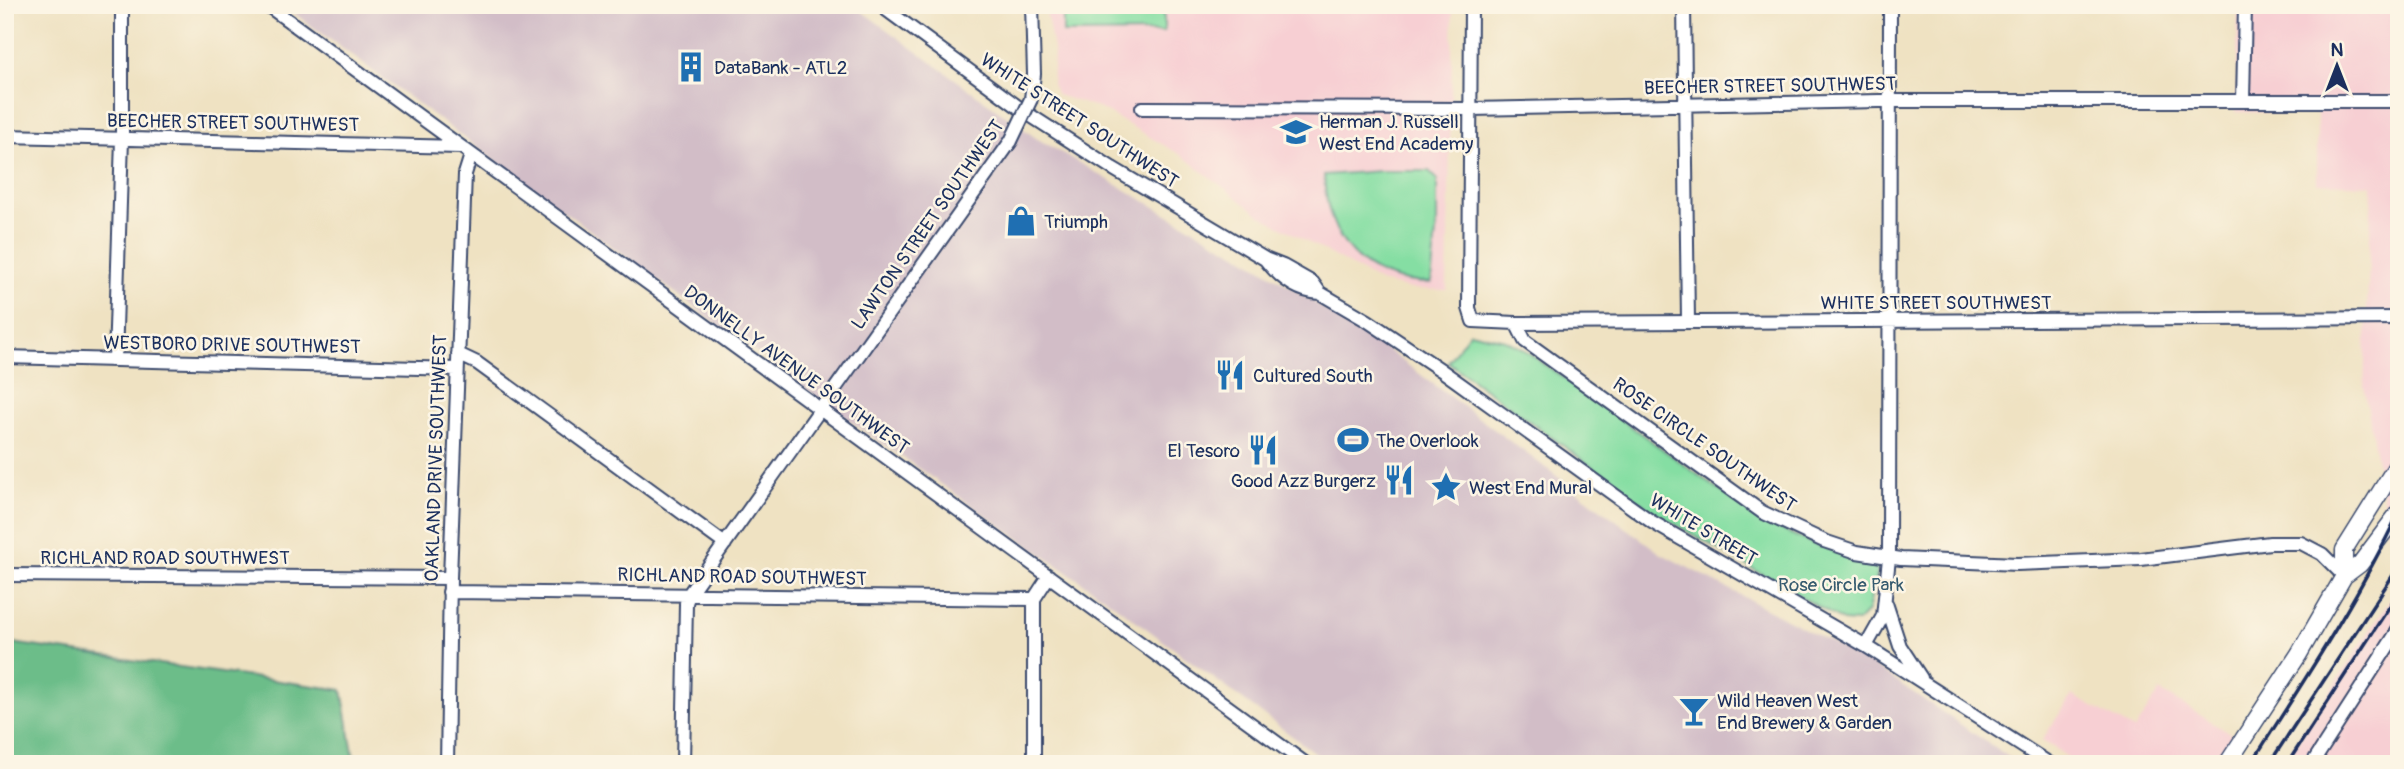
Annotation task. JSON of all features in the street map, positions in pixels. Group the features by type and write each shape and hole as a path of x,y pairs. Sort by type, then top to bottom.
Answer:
{"main road":[{"path":"2344,576 2344,550 2399,462"},
{"path":"2227,764 2299,654 2344,576 2360,564 2399,512"}],"street":[{"path":"115,360 122,139 122,5"},
{"name":"DONNELLY AVENUE SOUTHWEST","path":"267,5 1306,764"},
{"name":"WHITE STREET SOUTHWEST","path":"880,5 1025,112 1112,168 1265,259 1277,275 1307,293 1320,293 1385,332"},
{"name":"LAWTON STREET SOUTHWEST","path":"689,594 1011,141 1031,99 1034,74 1032,5"},
{"path":"1471,5 1471,109"},
{"path":"1684,5 1688,321"},
{"path":"1866,646 1883,616 1889,558 1890,5"},
{"path":"2243,101 2245,5"},
{"name":"BEECHER STREET SOUTHWEST","path":"1142,108 1471,109 1890,101 2399,101"},
{"name":"WHITE STREET SOUTHWEST","path":"1471,109 1469,308 1473,321 1516,323 2399,318"},
{"name":"BEECHER STREET SOUTHWEST","path":"5,136 466,151"},
{"name":"OAKLAND DRIVE SOUTHWEST","path":"447,764 449,592 466,151"},
{"name":"ROSE CIRCLE SOUTHWEST","path":"1516,323 1525,341 1762,512 1824,541 1889,558 2017,564 2141,559 2270,543 2301,542 2322,554 2344,576"},
{"name":"WHITE STREET","path":"1385,332 1652,522 1866,646 2050,764"},
{"path":"458,354 477,363 725,544"},
{"name":"WESTBORO DRIVE SOUTHWEST","path":"5,357 457,369"},
{"name":"RICHLAND ROAD SOUTHWEST","path":"5,575 450,578"},
{"path":"1034,764 1034,599 1049,576"},
{"name":"RICHLAND ROAD SOUTHWEST","path":"449,592 1034,599"},
{"path":"684,764 686,603 689,594"},
{"path":"1885,600 1900,646 1925,684"},
{"path":"2312,764 2399,629"}],"shaded area":[{"path":"283,5 853,5 1036,138 1259,267 1378,343 1660,553 1868,662 2019,764 1330,764 1112,603 836,411"},
{"name":"Herman J. Russell West End Academy","path":"1045,5 1453,5 1447,290 1411,289 1380,282 1260,215 1181,155 1101,109 1057,95 1052,84 1054,54"},
{"path":"2238,5 2399,5 2399,764 2283,764 2398,587 2364,386 2372,185 2317,183 2317,113 2236,112"},
{"path":"2160,691 2233,735 2215,764 2078,764 2042,740 2072,695 2134,730"}],"green space":[{"path":"1063,5 1164,5 1164,32 1063,33"},
{"path":"1429,171 1437,179 1437,222 1431,283 1407,281 1368,266 1353,254 1332,220 1324,175"},
{"name":"Rose Circle Park","path":"1470,332 1505,340 1522,348 1744,508 1780,529 1816,545 1879,563 1868,611 1857,622 1843,621 1657,514 1448,362"},
{"path":"5,642 342,690 355,764 5,764"}],"railway":[{"path":"2251,764 2310,672 2399,512"},
{"path":"2269,764 2399,566"},
{"path":"2287,764 2399,592"}],"place":[{"name":"DataBank - ATL2","path":"691,67"},
{"name":"Herman J. Russell West End Academy","path":"1296,132"},
{"name":"Triumph","path":"1021,221"},
{"name":"Cultured South","path":"1230,375"},
{"name":"The Overlook","path":"1353,440"},
{"name":"El Tesoro","path":"1263,450"},
{"name":"Good Azz Burgerz","path":"1399,480"},
{"name":"West End Mural","path":"1446,487"},
{"name":"Wild Heaven West End Brewery & Garden","path":"1694,711"}]}
